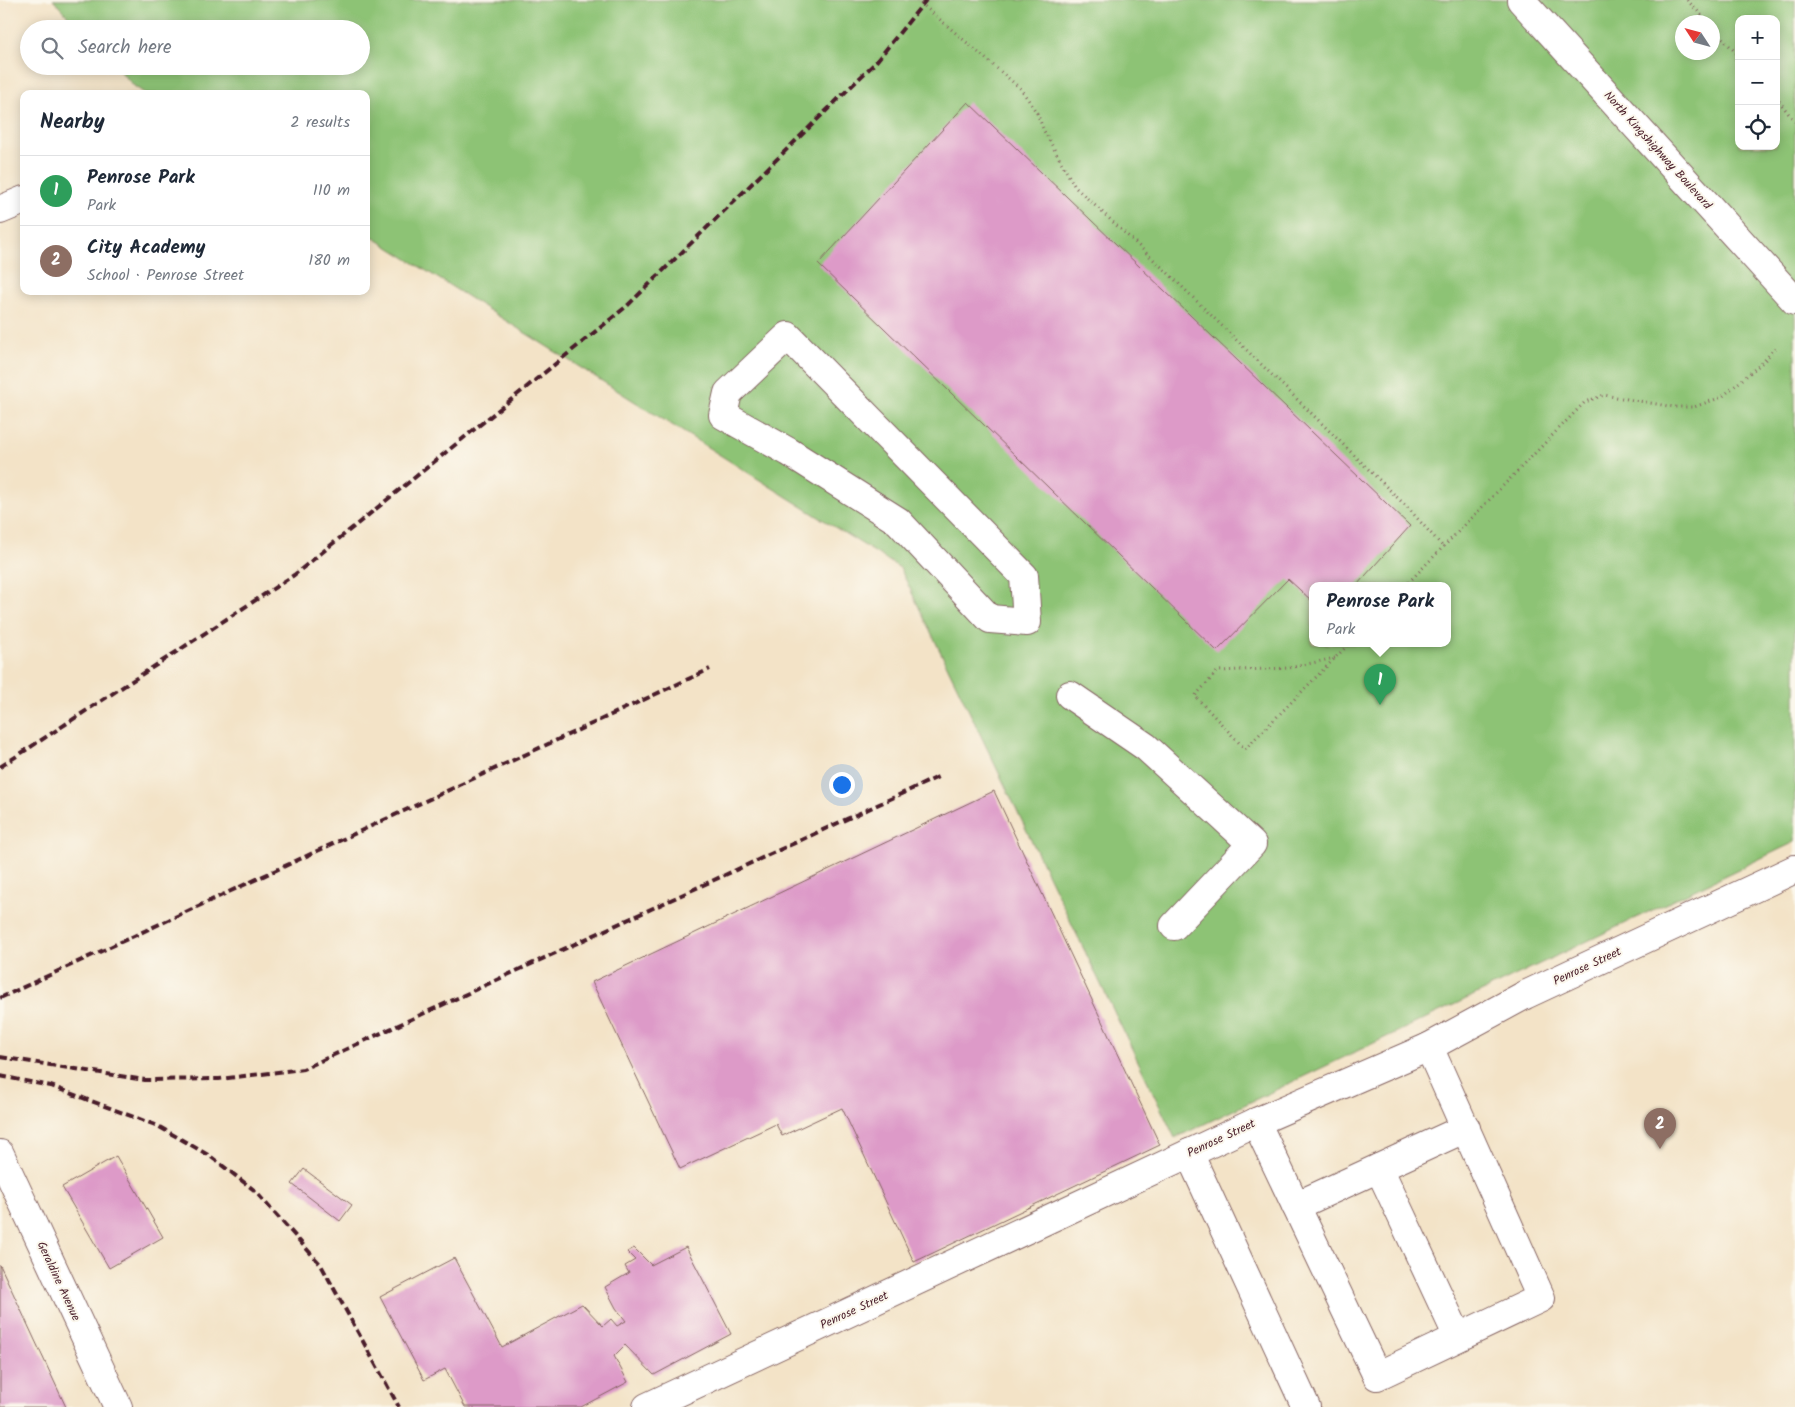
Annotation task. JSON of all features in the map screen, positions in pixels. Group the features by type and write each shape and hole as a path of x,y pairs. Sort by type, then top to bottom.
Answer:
{"street":[{"name":"North Kingshighway Boulevard","path":"1521,0 1795,301"},
{"path":"0,210 20,202"},
{"path":"788,336 1024,576 1027,622 990,619 898,521 789,452 723,415 728,393 788,336"},
{"path":"1070,695 1146,747 1252,844 1174,926"},
{"name":"Penrose Street","path":"647,1407 1256,1122 1429,1047 1525,996 1795,869"},
{"path":"1256,1122 1377,1376 1542,1298 1429,1047"},
{"path":"1296,1206 1466,1128"},
{"path":"1189,1153 1306,1407"},
{"name":"Geraldine Avenue","path":"0,1156 118,1407"},
{"path":"1379,1168 1458,1338"}],"path":[{"path":"917,0 1021,89 1037,113 1044,131 1075,188 1168,273 1408,508 1444,548"},
{"path":"1687,0 1701,15"},
{"path":"1720,36 1735,52"},
{"path":"1780,102 1795,122"},
{"path":"1409,582 1585,402 1604,395 1674,407 1694,407 1722,397 1764,361 1775,348"},
{"path":"1335,658 1289,668 1218,671 1195,696 1245,749 1346,647"}],"green space":[{"path":"53,0 1795,0 1795,842 1175,1138 900,568 370,236 370,90 140,90 124,75 370,75 370,20 72,20"}],"building":[{"path":"968,102 1410,526 1360,582 1309,582 1309,598 1288,579 1217,651 818,264"},
{"path":"994,791 1160,1145 914,1262 842,1108 782,1136 776,1124 680,1169 592,982"},
{"path":"116,1156 163,1237 109,1268 62,1187"},
{"path":"304,1169 352,1205 340,1221 292,1184"},
{"path":"686,1247 731,1334 654,1375 625,1345 614,1356 628,1382 581,1407 465,1407 445,1369 424,1380 380,1297 454,1258 502,1347 582,1304 603,1326 611,1319 617,1326 626,1321 616,1308 605,1287 629,1273 625,1266 635,1260 627,1252 634,1248 651,1265"},
{"path":"0,1265 66,1407 0,1407"}],"railway":[{"path":"0,767 294,575 627,306 875,63 926,0"},
{"path":"0,998 710,669"},
{"path":"0,1057 145,1080 219,1079 303,1069 938,777"},
{"path":"0,1076 51,1086 158,1126 210,1156 254,1190 321,1265 399,1407"}],"place":[{"name":"Penrose Park","path":"1380,705"},
{"name":"City Academy","path":"1660,1149"}]}
